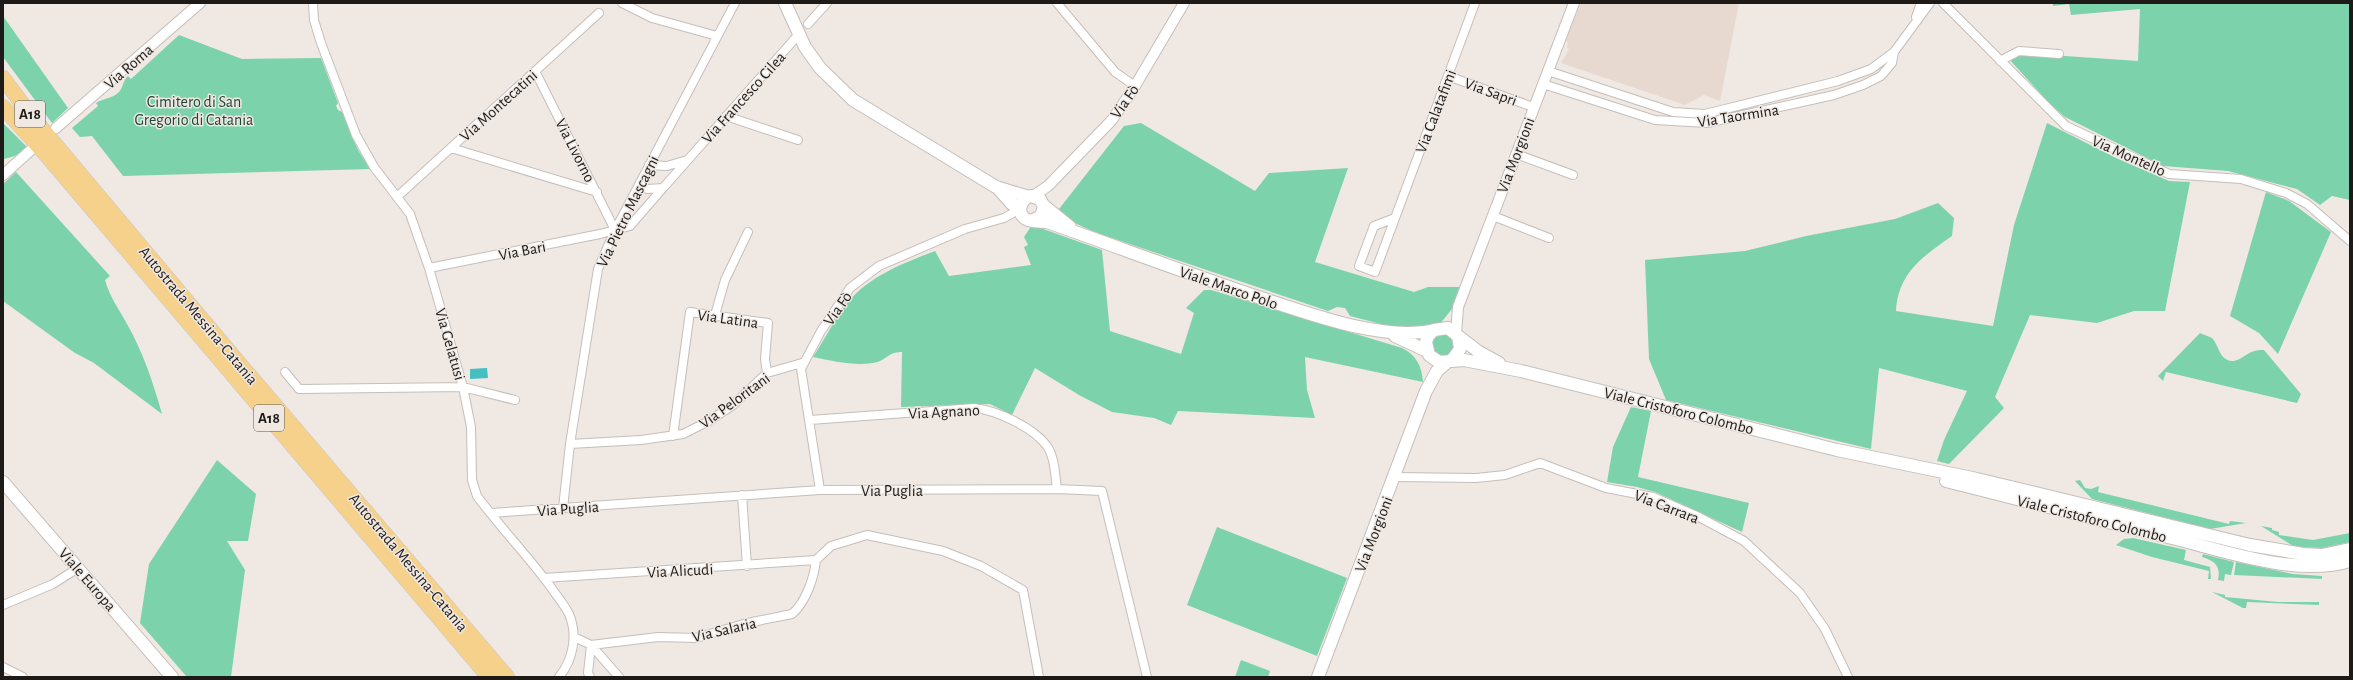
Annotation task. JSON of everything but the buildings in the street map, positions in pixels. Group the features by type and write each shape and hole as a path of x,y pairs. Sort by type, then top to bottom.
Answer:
{"highway":[{"name":"Autostrada Messina-Catania","path":"3,78 32,117 230,354 507,677"},
{"path":"3,92 498,677"},
{"name":"Autostrada Messina-Catania","path":"4,108 49,158 490,677"}],"main road":[{"path":"787,6 805,47 820,68 853,100 996,187 1037,200 1080,234"},
{"path":"996,187 1026,216 1042,214 1037,200"},
{"path":"1026,216 1023,201 1037,200"},
{"name":"Viale Marco Polo","path":"1026,216 1302,311 1381,331"},
{"path":"1381,331 1419,334 1448,328 1494,361 1521,371"},
{"path":"1426,391 1428,353 1427,339 1438,329"},
{"path":"1381,331 1409,342 1428,353 1436,361 1476,362 1521,371"},
{"path":"1426,391 1437,371 1449,362 1460,349 1457,335"},
{"name":"Viale Cristoforo Colombo","path":"1521,371 1837,450 1977,479 2250,545 2303,554 2322,555 2350,549"},
{"name":"Via Morgioni","path":"1318,677 1395,477 1426,391"},
{"name":"Viale Cristoforo Colombo","path":"1837,450 1871,461 2040,505 2241,555 2302,566 2323,567 2350,562"},
{"name":"Viale Europa","path":"3,482 172,677"}],"street":[{"name":"Via Roma","path":"56,128 200,3"},
{"name":"Via Gelatusi","path":"313,3 314,20 321,43 356,135 374,167 398,196 410,214 429,268 463,387 471,428 472,480 477,496 544,578 569,614 574,637 570,658 559,677"},
{"path":"622,3 652,18 717,36"},
{"name":"Via Pietro Mascagni","path":"563,508 570,444 598,269 615,230 735,3"},
{"path":"808,24 827,3"},
{"path":"1057,3 1115,72 1135,86"},
{"name":"Via Fò","path":"1037,200 1048,186 1112,120 1135,86 1184,3"},
{"name":"Via Calatafimi","path":"1395,218 1374,226 1359,266 1374,272 1395,218 1475,3"},
{"name":"Via Morgioni","path":"1458,307 1533,107 1574,3"},
{"name":"Via Taormina","path":"1914,22 1921,3"},
{"name":"Via Taormina","path":"1548,70 1673,112 1704,114 1838,81 1871,69 1894,52 1914,22 1930,3"},
{"name":"Via Montello","path":"1943,3 2066,126 2169,174 2235,178 2286,193 2307,204 2350,241"},
{"name":"Via Montecatini","path":"398,196 599,13"},
{"name":"Via Francesco Cilea","path":"663,188 686,159 799,34"},
{"path":"2000,61 2019,51 2060,54"},
{"name":"Via Taormina","path":"1543,84 1655,120 1707,123 1796,104 1864,86 1881,76 1892,63 1894,52"},
{"name":"Via Livorno","path":"535,71 615,230"},
{"path":"1557,89 1562,75"},
{"name":"Via Sapri","path":"1448,76 1533,107"},
{"path":"726,116 798,140"},
{"path":"451,148 597,192"},
{"path":"3,174 31,150"},
{"path":"1516,154 1573,175"},
{"path":"649,164 667,166 676,165 686,159"},
{"path":"639,185 647,189 663,188"},
{"name":"Via Bari","path":"429,268 630,226 663,188"},
{"name":"Via Fò","path":"802,363 850,288 879,266 965,229 1004,218 1026,216"},
{"path":"1493,216 1548,238"},
{"path":"715,315 726,280 748,232"},
{"path":"1438,329 1458,307"},
{"path":"1457,335 1458,307"},
{"name":"Via Latina","path":"673,436 690,312 768,323 765,359 767,373"},
{"path":"802,363 801,369 820,490"},
{"name":"Via Peloritani","path":"570,444 683,434 709,422 733,405 767,373 802,363"},
{"path":"284,372 299,389 463,387 514,400"},
{"name":"Via Agnano","path":"810,420 974,408 998,412 1032,432 1047,446 1052,457 1057,489"},
{"name":"Via Carrara","path":"1395,477 1476,478 1505,475 1540,463 1606,488 1653,497 1699,517 1744,541 1800,593 1825,630 1848,677"},
{"name":"Via Puglia","path":"491,513 820,490 1057,489 1102,491 1147,677"},
{"path":"742,495 747,566"},
{"path":"816,560 831,546 867,535 943,551 981,566 1023,590 1039,677"},
{"name":"Via Alicudi","path":"544,578 747,566 816,560"},
{"name":"Via Salaria","path":"591,645 658,637 696,638 747,623 792,614 798,609 813,578 816,560"},
{"path":"3,605 53,584 78,568"},
{"path":"574,637 591,645 619,677"},
{"path":"590,677 588,673 591,645"},
{"path":"3,667 23,677"}],"shaded area":[{"path":"1581,3 1739,3 1720,101 1704,95 1685,105 1561,63 1569,49 1567,48 1568,44 1566,40"}],"green space":[{"path":"2053,3 2350,3 2350,200 2332,196 2320,205 2297,189 2228,171 2163,166 2065,117 2050,104 2008,58 2021,53 2138,61 2140,9 2071,15 2069,4 2053,6"},
{"path":"3,16 68,108 52,123 3,57"},
{"name":"Cimitero di San Gregorio di Catania","path":"179,35 242,59 321,58 338,103 336,106 338,110 342,112 358,150 370,169 123,176 92,136 80,137 72,128 98,106 96,103 119,92 128,76 131,79"},
{"path":"3,123 27,147 15,156 4,159"},
{"path":"1141,123 1255,191 1269,173 1348,168 1315,262 1414,292 1428,287 1462,287 1452,309 1439,325 1404,330 1350,316 1345,308 1337,307 1328,311 1100,234 1067,218 1059,209 1124,126"},
{"path":"2047,123 2116,158 2169,181 2190,182 2165,311 2134,311 2097,323 2030,315 1995,397 2004,408 1949,464 1937,461 1944,440 1967,391 1879,368 1871,449 1666,400 1649,359 1645,260 1745,251 1806,236 1895,219 1938,203 1954,218 1952,236 1922,258 1907,276 1898,298 1896,311 1993,326 2014,225"},
{"path":"16,172 110,276 105,280 107,286 143,356 162,414 94,363 75,353 3,301 3,184"},
{"path":"2266,192 2289,201 2331,232 2278,354 2259,333 2230,316"},
{"path":"1032,225 1102,250 1110,331 1181,354 1194,313 1186,308 1204,290 1211,290 1402,348 1415,358 1420,366 1423,382 1305,357 1307,390 1315,418 1178,411 1171,425 1154,418 1112,412 1079,395 1035,368 1012,415 990,404 901,407 902,352 894,353 877,362 866,364 843,363 813,357 848,302 867,284 877,277 900,265 935,251 949,276 1031,265 1024,247 1028,245 1024,237"},
{"path":"1442,332 1455,337 1454,355 1434,356 1431,340"},
{"path":"2200,333 2212,338 2224,358 2228,360 2236,360 2253,351 2264,350 2301,394 2297,403 2166,372 2163,381 2158,376"},
{"path":"1631,407 1651,411 1638,477 1749,503 1742,532 1655,492 1637,487 1607,482 1613,447"},
{"path":"217,460 256,494 248,541 227,541 245,570 231,677 187,677 140,623 149,564"},
{"path":"2080,480 2085,488 2091,489 2099,486 2098,492 2229,524 2230,521 2246,523 2210,529 2092,499 2075,481"},
{"path":"2261,526 2272,528 2272,530 2279,532 2279,535 2313,540 2350,533 2350,542 2323,548 2295,547"},
{"path":"1217,527 1347,578 1317,656 1187,605"},
{"path":"2133,538 2186,550 2184,560 2210,567 2211,579 2208,579 2209,571 2152,557 2116,545 2124,539"},
{"path":"2203,554 2234,562 2231,575 2225,574 2224,581 2218,580 2218,568 2214,562 2202,557"},
{"path":"2236,562 2293,574 2322,576 2322,579 2234,575"},
{"path":"2212,592 2225,595 2225,597 2278,602 2319,602 2319,605 2247,602 2246,608 2243,608"},
{"path":"1241,660 1270,671 1268,677 1235,677"}],"water":[{"path":"487,368 488,378 470,379 470,369"}]}
